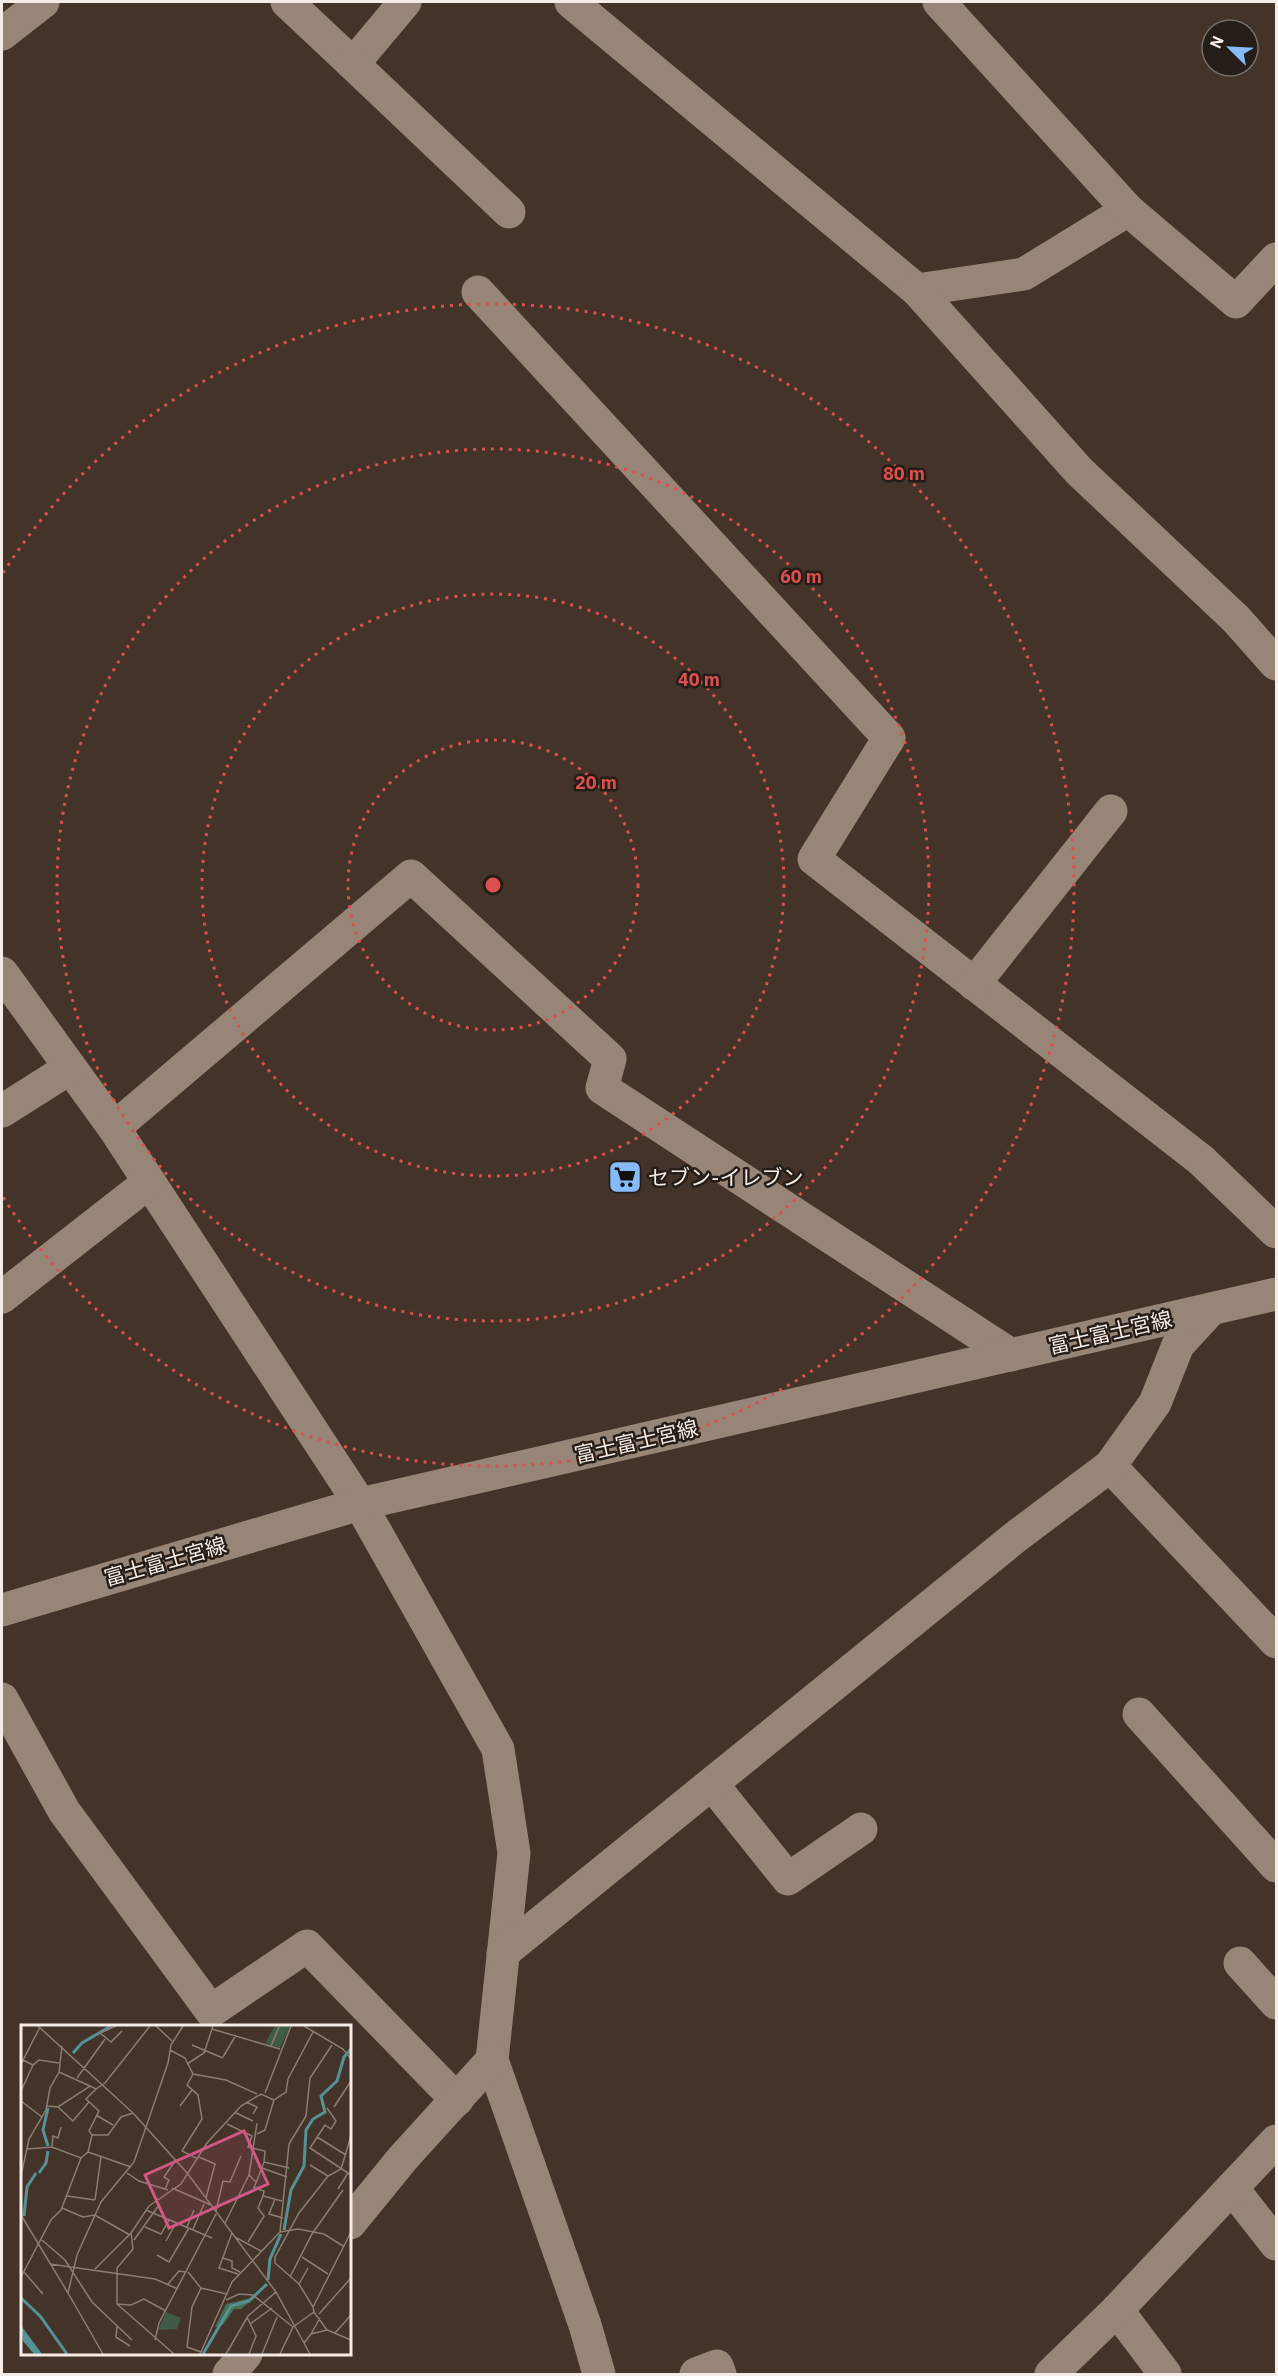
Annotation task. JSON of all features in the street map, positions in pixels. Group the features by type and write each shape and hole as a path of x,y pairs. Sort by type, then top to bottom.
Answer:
{"street":[{"path":"2,34 43,2"},
{"path":"286,2 509,212"},
{"path":"353,64 405,2"},
{"path":"571,2 916,290 1079,471 1236,619 1276,664"},
{"path":"939,2 1128,210 1236,302 1276,259"},
{"path":"916,290 1024,274 1128,210"},
{"path":"478,292 889,738 814,859 1201,1160 1276,1232"},
{"path":"974,984 1112,811"},
{"path":"114,1128 411,876 610,1059 602,1088 1011,1355"},
{"path":"2,975 114,1128 360,1504 498,1749 514,1853 492,2060 581,2314 599,2374"},
{"path":"2,1111 70,1068"},
{"path":"2,1297 148,1183"},
{"name":"富士富士宮線","path":"2,1610 360,1504 1276,1294"},
{"path":"503,1953 1018,1536 1110,1466 1155,1403 1178,1345 1211,1309"},
{"path":"1110,1466 1276,1642"},
{"path":"2,1699 64,1811 211,2012 307,1946 456,2100"},
{"path":"1139,1714 1276,1866"},
{"path":"712,1784 788,1879 861,1829"},
{"path":"1240,1964 1276,2003"},
{"path":"351,2222 403,2158 492,2060"},
{"path":"1051,2374 1117,2310 1276,2141"},
{"path":"1232,2188 1276,2244"},
{"path":"1117,2310 1165,2374"},
{"path":"229,2374 245,2355"},
{"path":"696,2374 717,2366 720,2374"}],"place":[{"name":"セブン-イレブン","path":"625,1177"}]}
